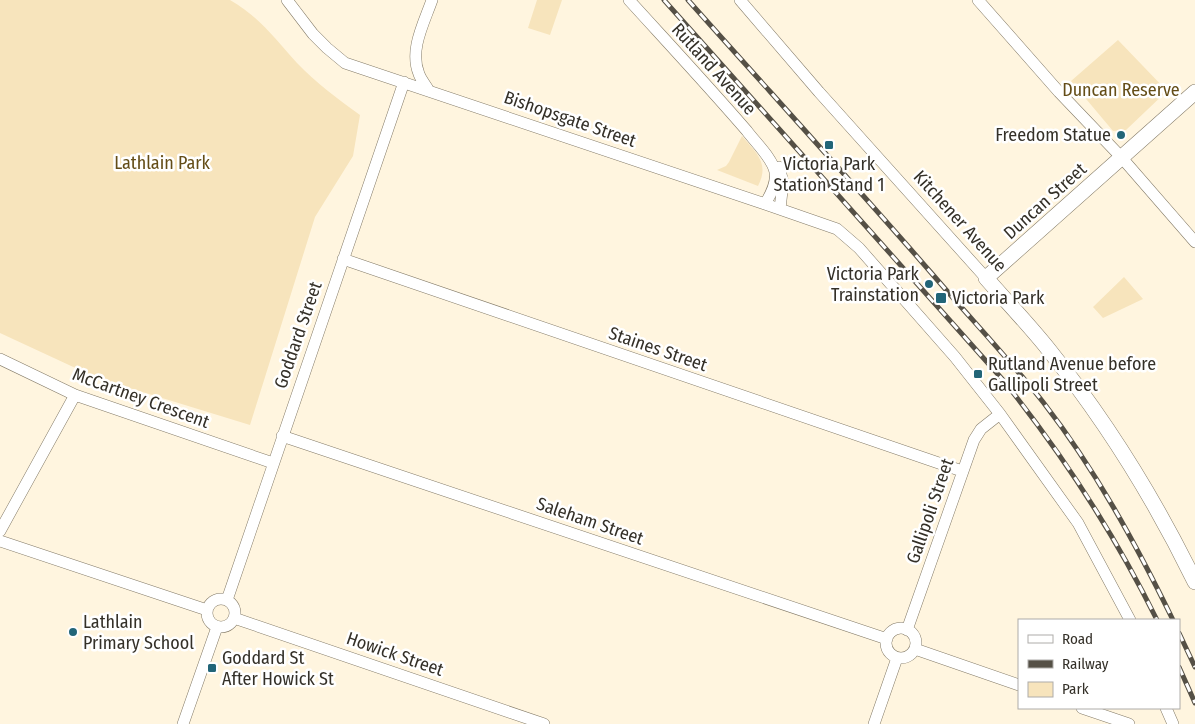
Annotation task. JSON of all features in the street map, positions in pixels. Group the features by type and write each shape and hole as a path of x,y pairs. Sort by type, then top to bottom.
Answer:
{"street":[{"name":"Bishopsgate Street","path":"287,0 313,34 345,63 837,229 859,248 955,357 1000,414 1078,523 1129,619"},
{"path":"429,91 419,74 415,60 415,49 432,0"},
{"name":"Rutland Avenue","path":"629,0 768,157 775,171 774,188 765,204"},
{"path":"978,0 1059,92 1122,158 1195,242"},
{"name":"Kitchener Avenue","path":"747,2 874,153 1049,350 1117,445 1193,573"},
{"name":"Goddard Street","path":"227,600 404,82"},
{"name":"Duncan Street","path":"986,278 1195,92"},
{"name":"Rutland Avenue","path":"752,138 772,154 780,168 783,182 780,209"},
{"name":"Staines Street","path":"343,259 962,471"},
{"name":"McCartney Crescent","path":"0,359 75,396 273,462"},
{"path":"0,531 75,396"},
{"name":"Gallipoli Street","path":"907,630 974,440 984,426 1000,414"},
{"name":"Saleham Street","path":"282,436 886,639"},
{"path":"0,541 207,610"},
{"path":"215,600 227,600 234,610 234,618 228,625 217,627 209,622 207,610 215,600"},
{"name":"Howick Street","path":"234,618 544,724"},
{"path":"183,724 217,627"},
{"path":"900,628 907,630 915,638 915,649 908,657 897,658 888,650 886,639 894,630 900,628"},
{"path":"915,649 1018,685"},
{"path":"874,724 897,658"},
{"path":"1085,709 1128,724"},
{"path":"1166,709 1173,724"}],"green space":[{"name":"Lathlain Park","path":"0,0 230,0 259,21 312,77 360,115 353,156 315,217 250,425 97,378 0,333"},
{"path":"537,0 562,0 550,35 528,28"},
{"name":"Duncan Reserve","path":"1118,40 1167,91 1126,130 1113,131 1071,81"},
{"path":"742,136 756,153 762,165 763,171 758,186 717,170 726,166 729,162"},
{"path":"1124,277 1143,299 1103,318 1093,307"}],"railway":[{"path":"664,0 1003,380 1047,437 1087,496 1123,556 1156,619"},
{"path":"688,0 904,241 1043,402 1062,427 1114,508 1172,619"},
{"path":"1180,635 1195,667"},
{"path":"1180,669 1195,703"}],"place":[{"name":"Freedom Statue","path":"1121,135"},
{"name":"Victoria Park Station Stand 1","path":"829,145"},
{"name":"Victoria Park Trainstation","path":"929,284"},
{"name":"Victoria Park","path":"941,298"},
{"name":"Rutland Avenue before Gallipoli Street","path":"978,374"},
{"name":"Lathlain Primary School","path":"73,632"},
{"name":"Goddard St After Howick St","path":"212,668"}]}
